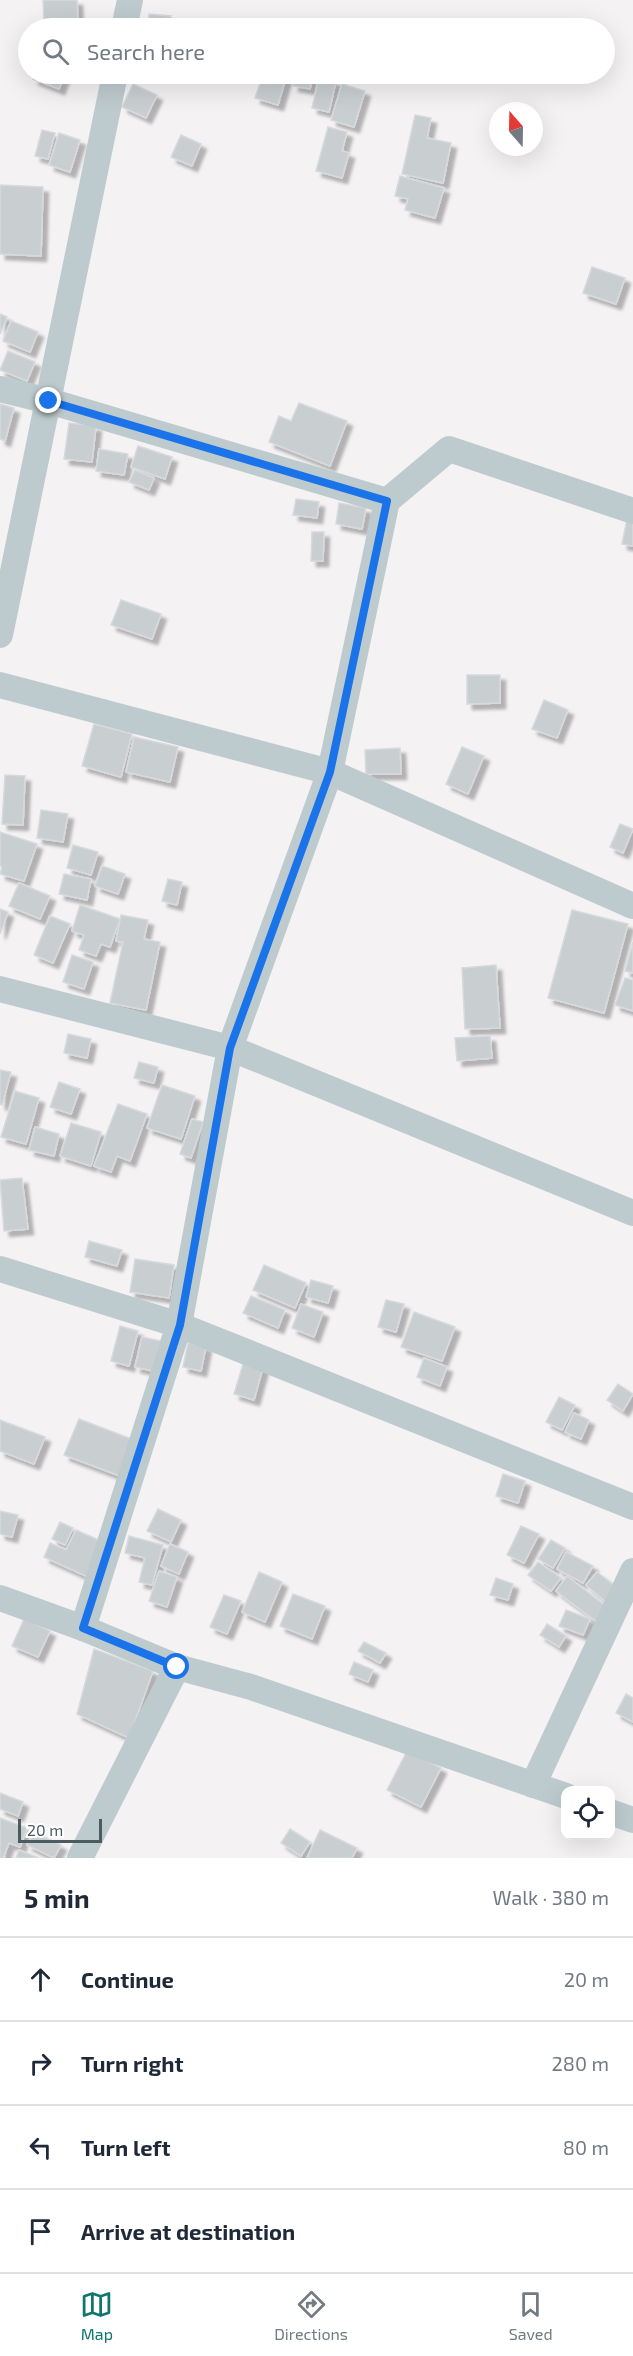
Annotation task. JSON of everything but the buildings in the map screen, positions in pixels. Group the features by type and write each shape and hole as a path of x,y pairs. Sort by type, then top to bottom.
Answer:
{"street":[{"path":"126,18 130,0"},
{"path":"0,635 113,84"},
{"path":"0,389 49,401 387,501"},
{"path":"83,1628 180,1325 230,1048 330,772 387,501 449,449 633,511"},
{"path":"0,685 330,772 633,906"},
{"path":"0,989 230,1048 633,1213"},
{"path":"0,1269 180,1325 633,1507"},
{"path":"533,1785 633,1571"},
{"path":"0,1598 83,1628 177,1667 251,1687 561,1795"},
{"path":"80,1858 177,1667"},
{"path":"615,1814 633,1820"}],"route":[{"path":"49,401 387,501 330,772 230,1048 180,1325 83,1628 177,1667"}]}
